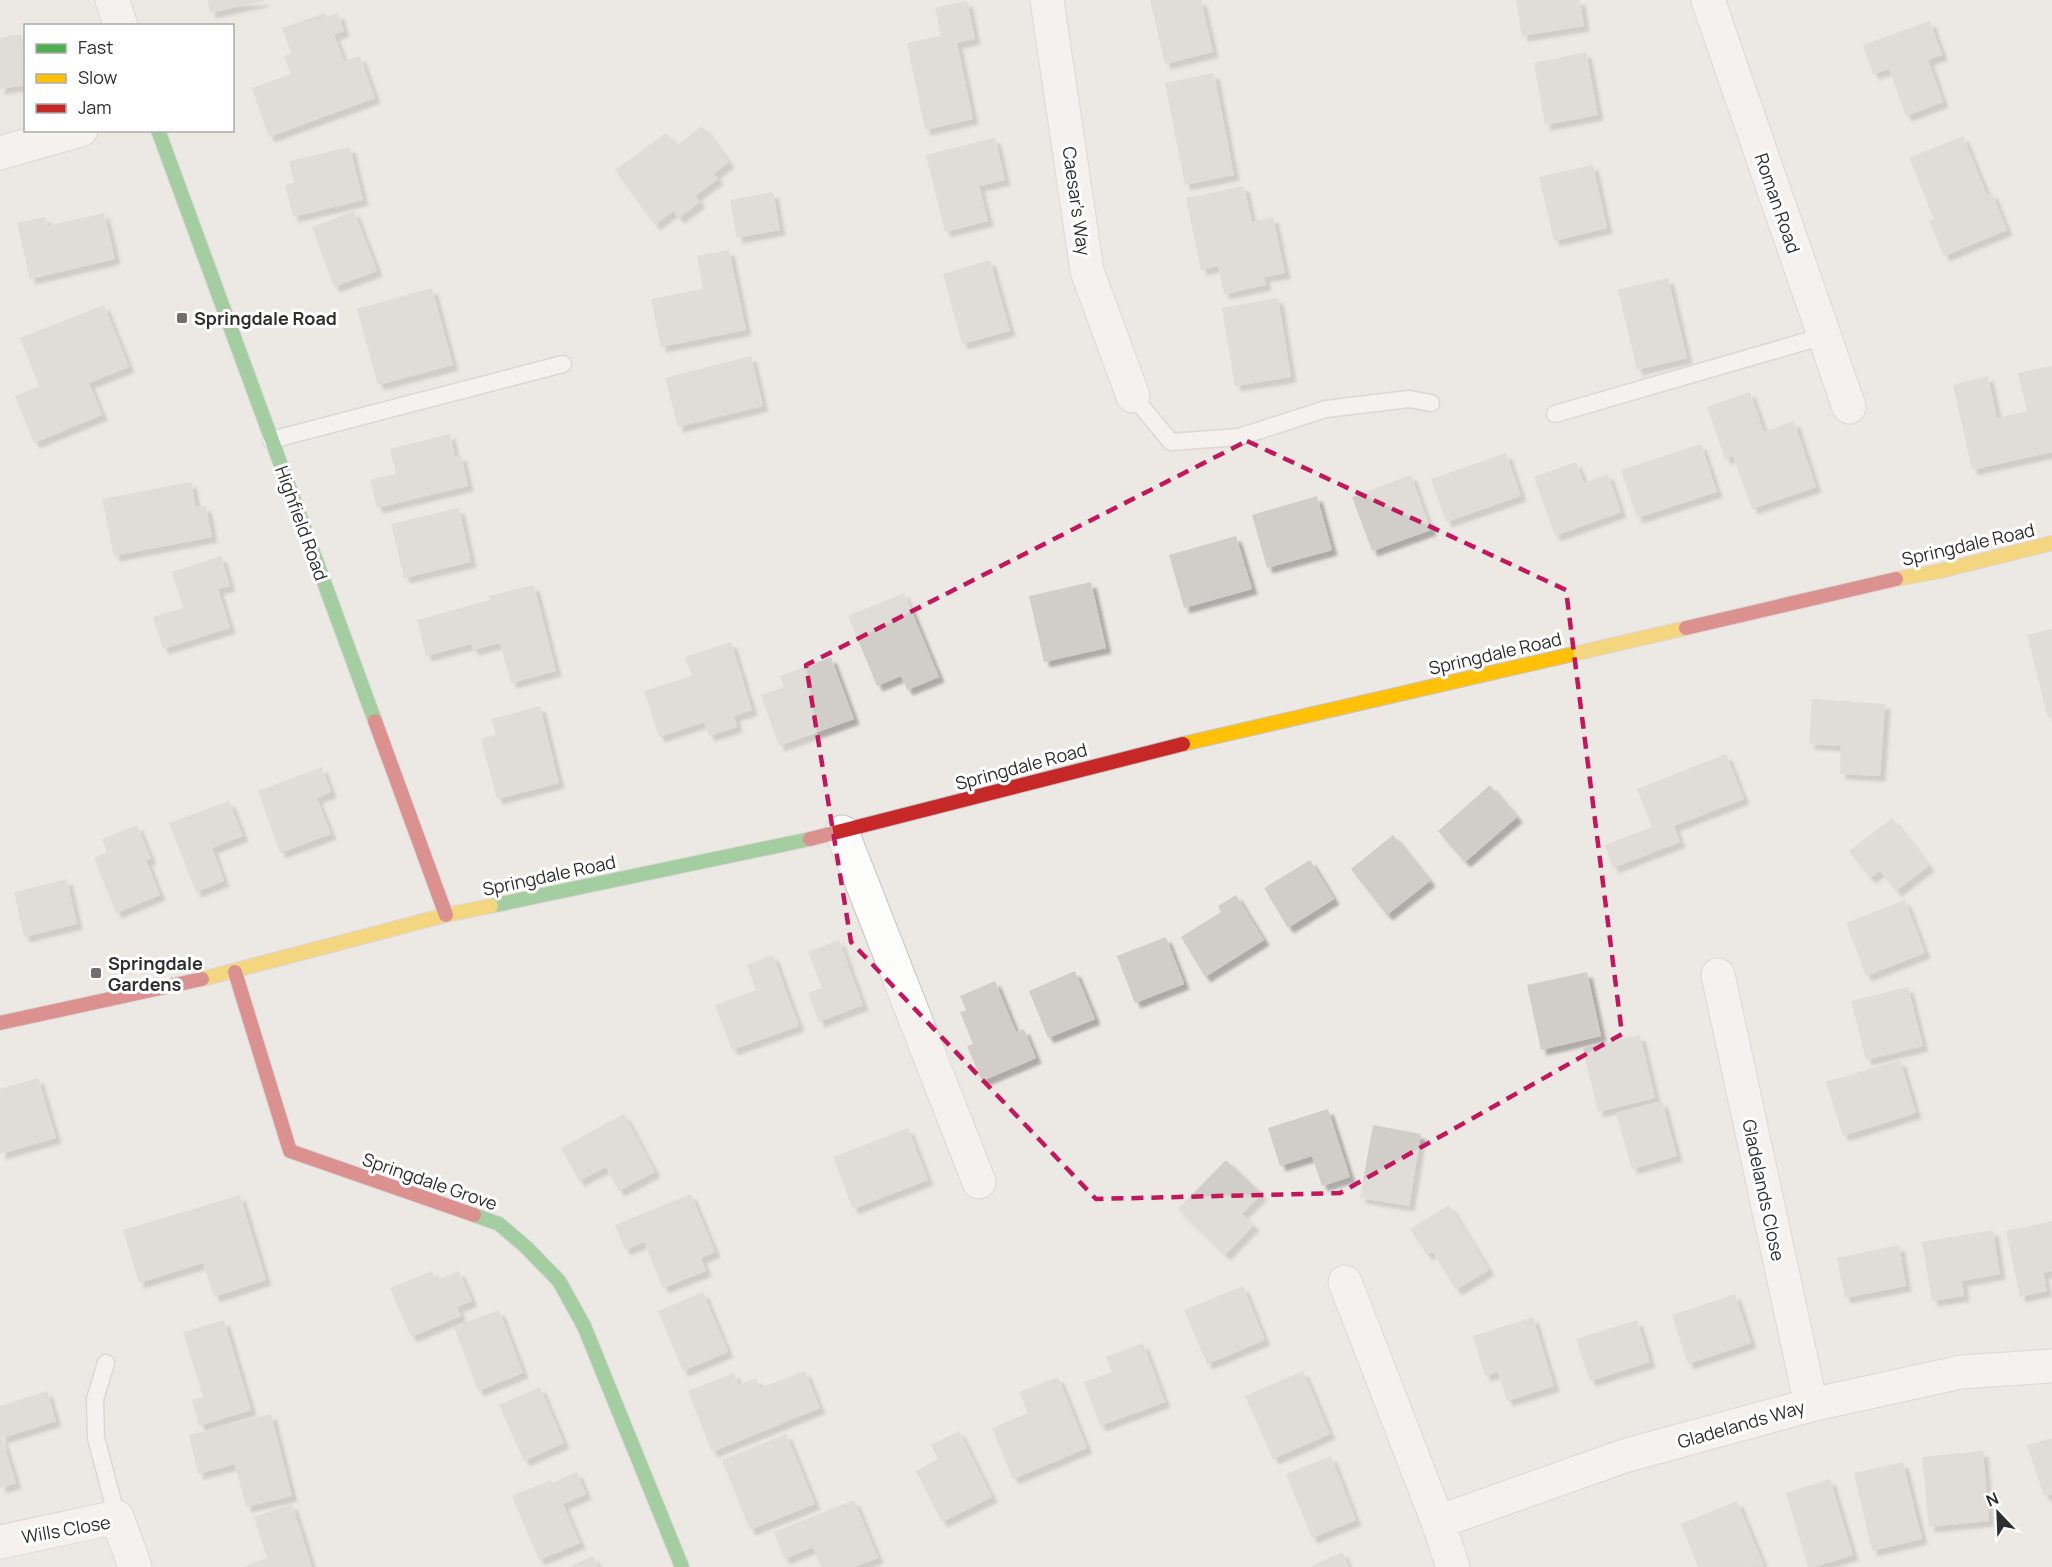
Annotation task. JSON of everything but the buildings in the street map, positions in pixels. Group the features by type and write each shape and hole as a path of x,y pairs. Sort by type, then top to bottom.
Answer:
{"street":[{"path":"112,0 120,24"},
{"name":"Caesar's Way","path":"1047,0 1087,271 1133,396"},
{"name":"Roman Road","path":"1708,0 1849,407"},
{"path":"0,153 74,132"},
{"name":"Highfield Road","path":"159,132 446,915"},
{"name":"Springdale Road","path":"0,1023 235,972 446,915 842,832 1151,751 1913,575 1940,571 2052,543"},
{"path":"842,832 979,1182"},
{"name":"Springdale Grove","path":"235,972 290,1151 499,1224 526,1247 559,1281 584,1326 682,1567"},
{"name":"Gladelands Close","path":"1718,975 1810,1405"},
{"path":"1345,1282 1438,1522 1453,1567"},
{"name":"Gladelands Way","path":"1438,1522 1624,1456 1810,1405 1961,1372 2052,1366"},
{"name":"Wills Close","path":"0,1542 117,1517 135,1567"}],"lane":[{"path":"1555,414 1824,336"},
{"path":"271,440 563,364"},
{"path":"1133,396 1172,442 1239,437 1326,410 1409,399 1431,403"},
{"path":"106,1364 95,1399 96,1438 117,1517"}],"highlighted area":[{"path":"1247,441 1566,590 1622,1034 1340,1193 1096,1199 851,942 806,665"}],"traffic: fast":[{"path":"159,132 375,721"},
{"path":"491,906 810,839"},
{"path":"474,1215 499,1224 526,1247 559,1281 584,1326 682,1567"}],"traffic: slow":[{"path":"1896,579 1940,571 2052,543"},
{"path":"1183,744 1686,628"},
{"path":"202,979 446,915 491,906"}],"traffic: jam":[{"path":"1686,628 1896,579"},
{"path":"375,721 446,915"},
{"path":"810,839 1183,744"},
{"path":"235,972 290,1151 474,1215"},
{"path":"0,1023 202,979"}],"place":[{"name":"Springdale Road","path":"182,318"},
{"name":"Springdale Gardens","path":"96,973"}]}
